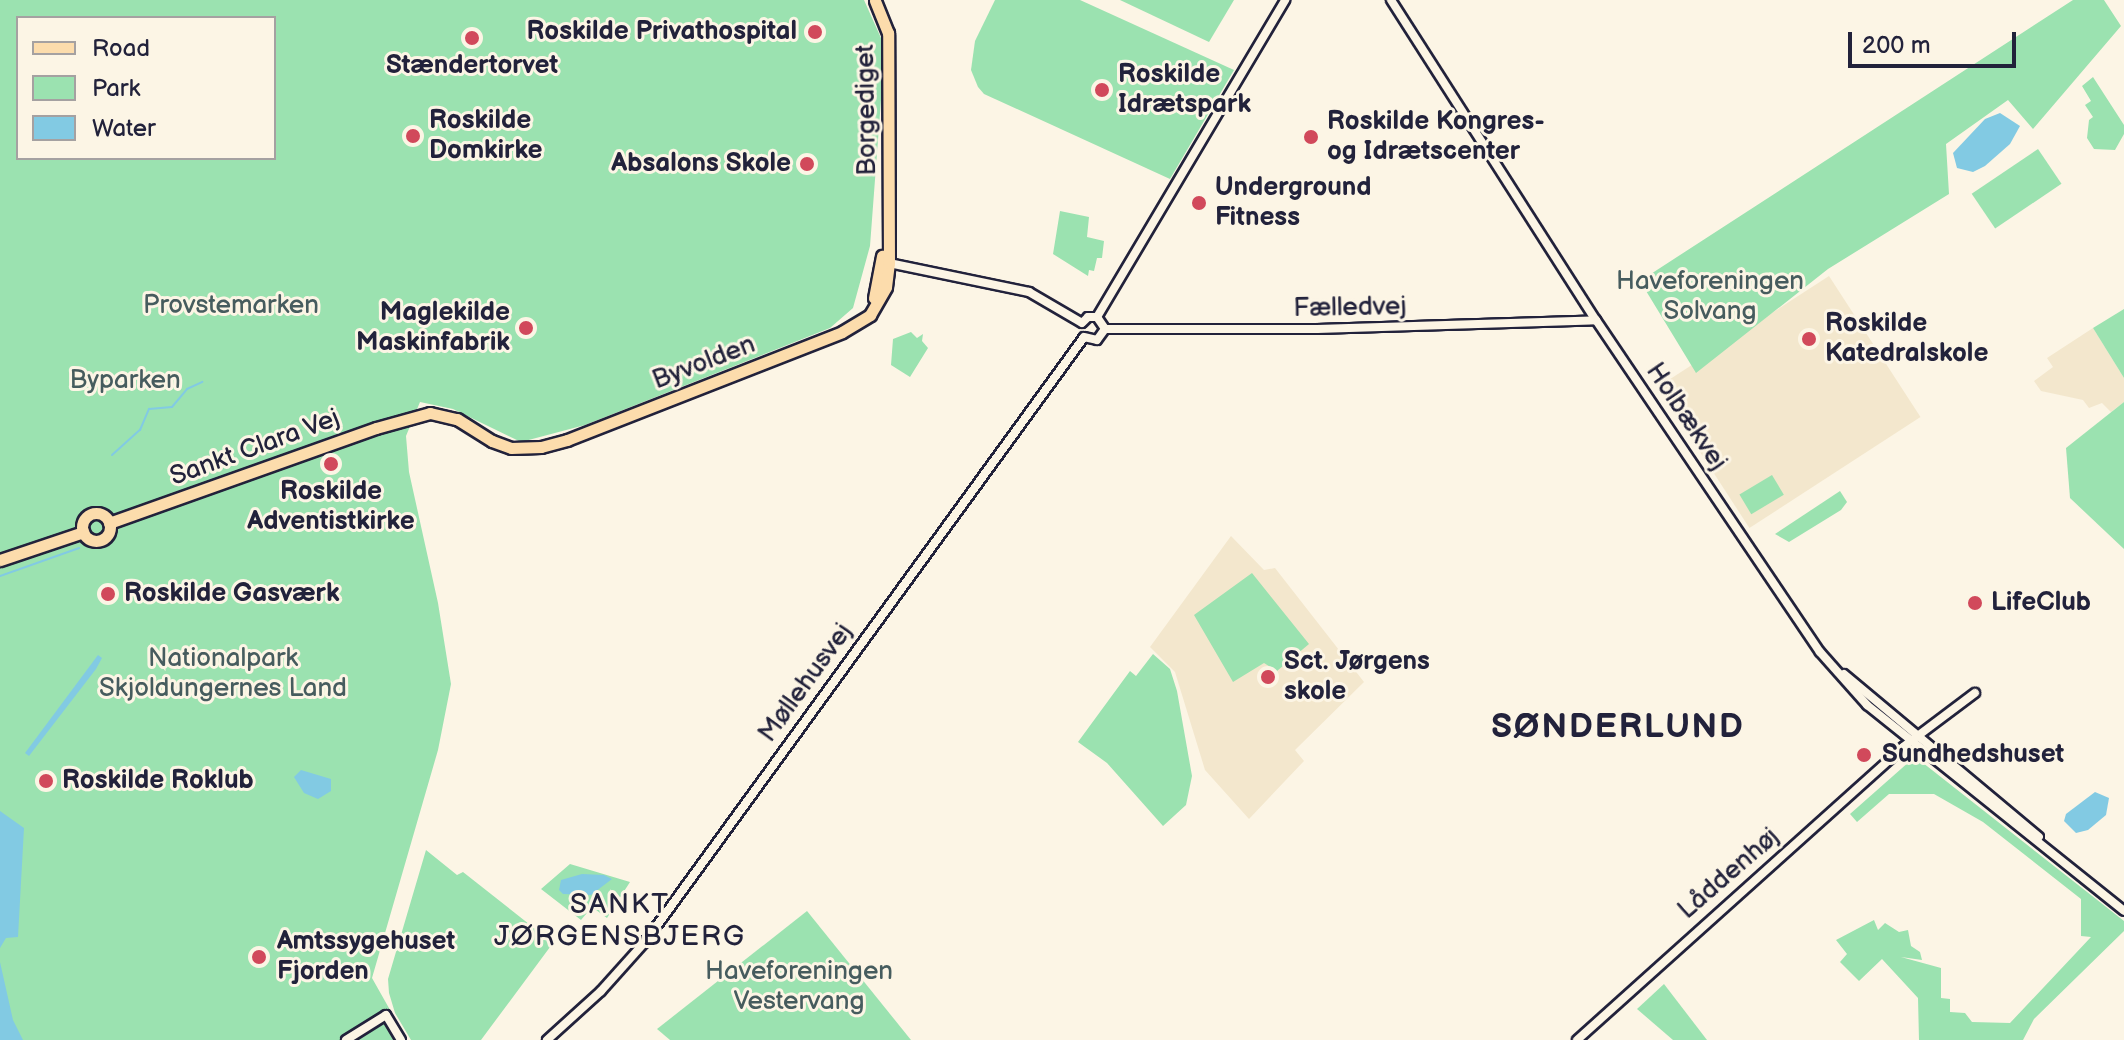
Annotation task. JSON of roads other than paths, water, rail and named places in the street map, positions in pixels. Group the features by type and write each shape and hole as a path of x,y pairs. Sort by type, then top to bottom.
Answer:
{"main road":[{"name":"Borgediget","path":"875,0 888,33 889,223 885,262"},
{"name":"Byvolden","path":"417,415 445,414 511,448 541,447 567,440 855,325 870,315 881,300 885,262"},
{"name":"Sankt Clara Vej","path":"109,523 417,415"},
{"path":"91,515 102,515 109,523 109,532 99,541 87,538 83,532 85,519 91,515"},
{"path":"0,560 83,532"}],"street":[{"path":"1097,317 1285,0"},
{"name":"Holbækvej","path":"1391,0 1596,320 1820,652 1914,738 2124,911"},
{"path":"885,262 1029,292 1082,323"},
{"path":"1082,323 1088,317 1097,317"},
{"path":"1082,323 1084,337 1097,340 1105,329 1097,317"},
{"name":"Fælledvej","path":"1105,329 1341,328 1596,320"},
{"name":"Møllehusvej","path":"547,1040 606,986 645,942 1084,337"},
{"name":"Låddenhøj","path":"1577,1040 1683,941 1914,738 1975,693"},
{"path":"346,1040 386,1015 401,1040"}],"water":[{"path":"2000,113 2020,126 2010,144 1985,166 1973,172 1957,168 1953,153 1985,119"},
{"path":"98,655 102,658 96,669 29,756 25,753"},
{"path":"301,770 331,779 331,791 318,799 304,793 294,777"},
{"path":"2095,792 2109,798 2106,815 2088,830 2076,833 2064,821 2066,814"},
{"path":"0,811 24,828 18,937 6,938 0,948"},
{"path":"582,874 604,875 612,879 591,895 563,894 559,890 561,880"},
{"path":"0,962 13,1020 23,1040 0,1040"}],"waterway":[{"path":"112,455 140,430 149,409 172,407 187,389 202,382"},
{"path":"0,576 79,548"}],"place":[{"name":"Roskilde Privathospital","path":"815,32"},
{"name":"Stændertorvet","path":"472,38"},
{"name":"Roskilde Idrætspark","path":"1102,90"},
{"name":"Roskilde Domkirke","path":"413,136"},
{"name":"Roskilde Kongres- og Idrætscenter","path":"1311,137"},
{"name":"Absalons Skole","path":"807,164"},
{"name":"Underground Fitness","path":"1199,203"},
{"name":"Maglekilde Maskinfabrik","path":"526,328"},
{"name":"Roskilde Katedralskole","path":"1809,339"},
{"name":"Roskilde Adventistkirke","path":"331,464"},
{"name":"Roskilde Gasværk","path":"108,594"},
{"name":"LifeClub","path":"1975,603"},
{"name":"Sct. Jørgens skole","path":"1268,677"},
{"name":"Sundhedshuset","path":"1864,755"},
{"name":"Roskilde Roklub","path":"46,781"},
{"name":"Amtssygehuset Fjorden","path":"259,957"}],"district":[{"name":"SØNDERLUND","path":"1618,727"},
{"name":"SANKT JØRGENSBJERG","path":"620,921"}],"park label":[{"name":"Haveforeningen Solvang","path":"1710,297"},
{"name":"Provstemarken","path":"231,306"},
{"name":"Byparken","path":"125,381"},
{"name":"Nationalpark Skjoldungernes Land","path":"223,674"},
{"name":"Haveforeningen Vestervang","path":"799,987"}]}
